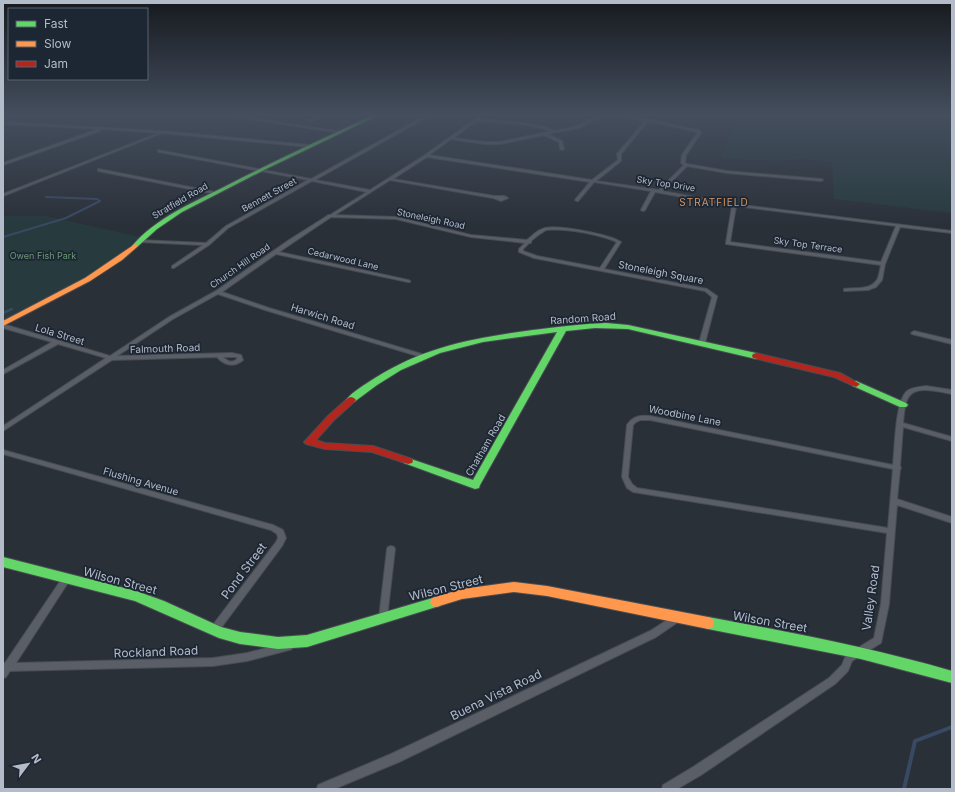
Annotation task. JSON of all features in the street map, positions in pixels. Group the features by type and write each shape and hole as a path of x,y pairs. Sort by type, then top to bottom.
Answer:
{"main road":[{"name":"Stratfield Road","path":"3,325 101,273 166,219 300,151"},
{"name":"Random Road","path":"309,442 338,410 366,388 423,356 474,342 563,329 620,326 702,343 828,372 903,405"},
{"name":"Chatham Road","path":"309,442 325,446 373,450 475,485 563,329"},
{"name":"Wilson Street","path":"3,562 136,596 164,606 230,635 260,642 282,643 306,641 462,594 514,587 547,591 823,644 905,663 950,676"}],"street":[{"path":"3,164 40,151"},
{"path":"3,195 115,151"},
{"path":"159,151 370,191"},
{"name":"Bennett Street","path":"174,267 208,244 227,228 364,151"},
{"name":"Church Hill Road","path":"3,429 171,318 218,292 329,216 433,151"},
{"path":"577,200 593,181 620,160 619,154 622,151"},
{"path":"687,151 684,155 683,163 686,165 727,172 821,180"},
{"name":"Sky Top Drive","path":"426,156 654,190 734,205 952,232"},
{"path":"660,191 686,165"},
{"path":"99,170 215,193"},
{"path":"389,179 494,197"},
{"path":"643,210 654,190"},
{"name":"Sky Top Terrace","path":"734,205 728,243 883,264"},
{"name":"Stoneleigh Road","path":"329,216 396,218 415,221 472,236 529,242"},
{"path":"846,290 866,289 874,286 880,279 883,264 899,225"},
{"name":"Stoneleigh Square","path":"602,269 619,242 610,238 561,229 547,228 542,230 521,249 521,252 526,254 707,290 715,297 702,343"},
{"path":"140,241 208,244"},
{"name":"Cedarwood Lane","path":"275,252 408,281"},
{"name":"Harwich Road","path":"218,292 267,309 423,356"},
{"name":"Lola Street","path":"3,325 111,358"},
{"path":"914,333 952,342"},
{"path":"3,372 57,342"},
{"name":"Falmouth Road","path":"111,358 192,355 219,356"},
{"path":"903,405 908,394 916,389 952,392"},
{"name":"Valley Road","path":"667,789 704,767 832,681 845,668 849,658 878,640 885,604 903,405"},
{"name":"Woodbine Lane","path":"891,531 635,490 629,486 625,477 630,425 633,420 637,418 650,418 898,468"},
{"path":"901,424 952,439"},
{"name":"Flushing Avenue","path":"3,452 273,528"},
{"path":"894,501 952,520"},
{"name":"Pond Street","path":"214,629 281,541 282,535 273,528"},
{"path":"383,618 391,549"},
{"path":"4,669 66,579"},
{"name":"Buena Vista Road","path":"322,789 395,758 646,638 678,617"},
{"name":"Rockland Road","path":"4,669 213,662 247,657 306,641"}],"green space":[{"path":"724,151 952,151 952,213 834,199 832,162 803,159 774,161 721,158"},
{"name":"Owen Fish Park","path":"3,216 46,216 140,237 105,268 92,276 3,321"}],"waterway":[{"path":"3,237 66,218 100,201 97,199 46,197"},
{"path":"3,313 12,309"},
{"path":"904,789 915,741 952,727"}],"traffic: fast":[{"path":"135,246 155,228 180,211 300,151"},
{"path":"351,400 362,391 398,368 437,351 483,339 573,328 595,326 628,327 756,356"},
{"path":"408,461 475,485 563,329"},
{"path":"856,384 903,405"},
{"path":"3,562 136,596 160,605 219,632 240,638 278,643 307,641 436,602"},
{"path":"708,623 861,653 952,677"}],"traffic: slow":[{"path":"3,324 88,279 120,258 135,246"},
{"path":"436,602 462,594 514,587 547,591 708,623"}],"traffic: jam":[{"path":"756,356 837,375 856,384"},
{"path":"351,400 331,418 309,442 325,446 373,449 408,461"}],"district":[{"name":"STRATFIELD","path":"714,202"}]}
